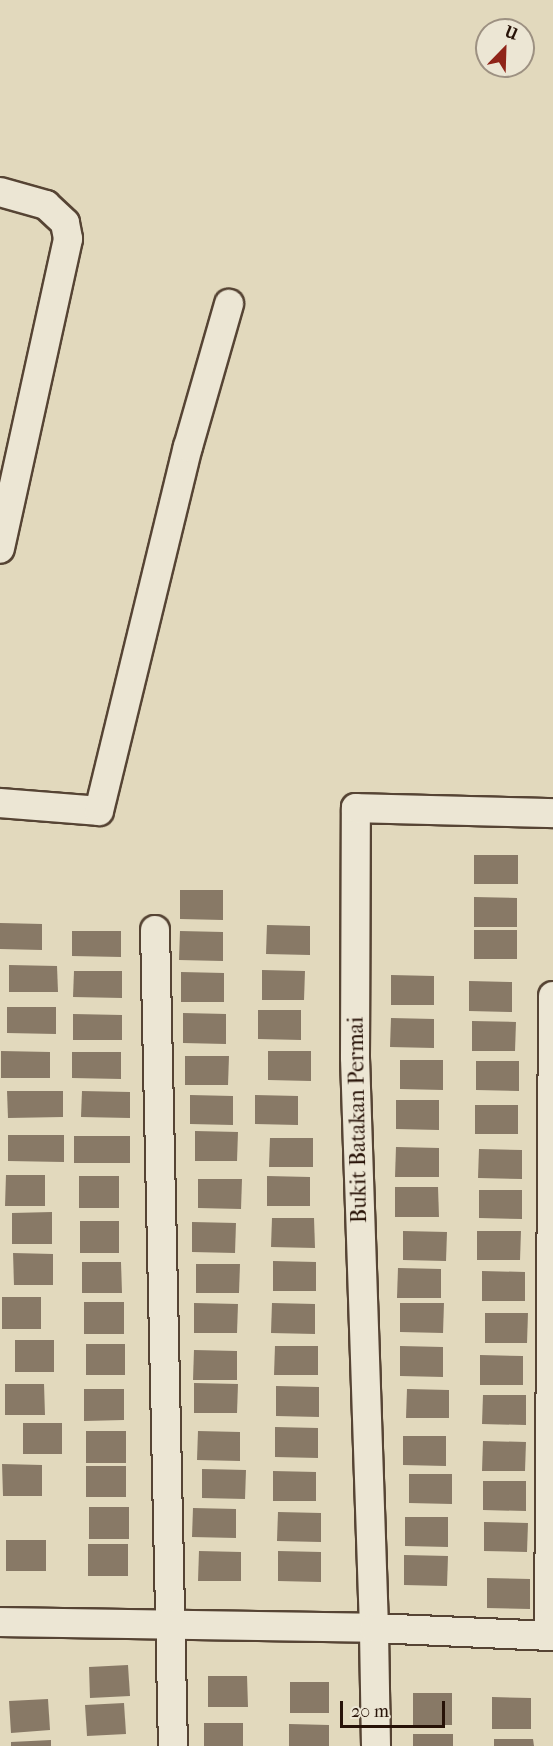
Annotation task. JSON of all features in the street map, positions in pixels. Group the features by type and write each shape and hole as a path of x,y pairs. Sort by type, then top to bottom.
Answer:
{"street":[{"path":"0,192 46,205 64,223 68,239 0,549"},
{"path":"0,802 99,810 188,447 229,304"},
{"name":"Bukit Batakan Permai","path":"376,1746 355,1057 356,808 553,813"},
{"path":"155,930 173,1746"},
{"path":"0,1622 374,1628 551,1636 553,996"}],"building":[{"path":"474,855 518,855 518,884 474,884"},
{"path":"180,890 223,890 223,920 180,919"},
{"path":"474,897 517,898 517,927 474,927"},
{"path":"0,923 42,924 42,950 0,949"},
{"path":"267,925 310,926 310,955 266,954"},
{"path":"474,930 517,930 517,959 474,959"},
{"path":"72,931 121,931 121,957 72,956"},
{"path":"180,931 223,932 223,961 179,960"},
{"path":"9,965 57,966 58,992 9,992"},
{"path":"262,970 305,971 304,1000 262,1000"},
{"path":"74,971 122,971 122,998 73,997"},
{"path":"181,972 224,973 224,1002 181,1002"},
{"path":"391,975 434,976 434,1005 391,1005"},
{"path":"469,981 512,982 512,1012 469,1011"},
{"path":"7,1007 56,1007 56,1034 7,1033"},
{"path":"258,1010 301,1010 301,1040 258,1039"},
{"path":"183,1013 226,1014 226,1044 183,1043"},
{"path":"73,1014 122,1015 122,1040 73,1040"},
{"path":"391,1018 434,1019 434,1048 390,1047"},
{"path":"472,1021 516,1022 515,1051 472,1051"},
{"path":"1,1051 50,1052 50,1078 1,1078"},
{"path":"268,1051 311,1051 311,1081 268,1080"},
{"path":"72,1052 121,1052 121,1079 72,1078"},
{"path":"185,1056 229,1056 228,1085 185,1085"},
{"path":"400,1060 443,1060 443,1090 400,1089"},
{"path":"476,1061 519,1061 519,1091 476,1090"},
{"path":"7,1091 63,1091 63,1117 8,1118"},
{"path":"82,1091 130,1092 130,1118 81,1117"},
{"path":"190,1095 233,1096 233,1125 190,1124"},
{"path":"255,1095 298,1096 298,1125 255,1124"},
{"path":"396,1100 439,1100 439,1130 396,1129"},
{"path":"475,1105 518,1105 518,1134 475,1134"},
{"path":"195,1131 238,1132 237,1161 195,1161"},
{"path":"8,1135 64,1135 64,1162 8,1161"},
{"path":"74,1136 130,1136 130,1163 74,1163"},
{"path":"270,1138 313,1138 313,1167 269,1167"},
{"path":"396,1147 439,1148 439,1177 395,1177"},
{"path":"479,1149 522,1150 522,1179 478,1178"},
{"path":"6,1175 45,1175 45,1206 5,1206"},
{"path":"79,1176 119,1176 119,1208 79,1208"},
{"path":"267,1176 310,1177 310,1206 267,1206"},
{"path":"198,1179 242,1179 241,1209 198,1208"},
{"path":"395,1187 438,1187 439,1217 395,1217"},
{"path":"479,1190 522,1190 522,1219 479,1218"},
{"path":"52,1212 52,1244 12,1244 12,1213"},
{"path":"272,1218 314,1218 315,1248 271,1247"},
{"path":"80,1221 119,1221 119,1253 80,1253"},
{"path":"192,1222 236,1223 235,1253 192,1252"},
{"path":"403,1231 447,1232 446,1261 403,1260"},
{"path":"477,1231 521,1231 520,1260 477,1260"},
{"path":"13,1253 53,1254 53,1285 14,1285"},
{"path":"273,1261 316,1262 316,1291 273,1291"},
{"path":"82,1262 121,1262 122,1293 82,1293"},
{"path":"196,1264 240,1264 239,1293 196,1293"},
{"path":"398,1268 441,1269 441,1298 397,1298"},
{"path":"482,1271 525,1272 525,1301 482,1301"},
{"path":"2,1297 41,1297 41,1329 2,1329"},
{"path":"84,1302 124,1302 124,1334 84,1334"},
{"path":"194,1303 238,1304 237,1333 194,1333"},
{"path":"272,1303 315,1304 315,1334 271,1333"},
{"path":"400,1303 444,1303 443,1333 400,1332"},
{"path":"485,1313 528,1313 527,1343 485,1343"},
{"path":"15,1340 54,1340 54,1372 15,1372"},
{"path":"86,1344 125,1344 125,1375 86,1375"},
{"path":"275,1346 318,1346 318,1375 274,1375"},
{"path":"400,1346 443,1347 443,1377 400,1376"},
{"path":"194,1350 237,1351 237,1380 193,1380"},
{"path":"480,1355 523,1356 523,1385 480,1385"},
{"path":"194,1383 238,1384 237,1413 194,1413"},
{"path":"5,1384 44,1384 45,1415 5,1415"},
{"path":"276,1386 319,1387 319,1417 276,1416"},
{"path":"84,1389 124,1389 124,1420 84,1421"},
{"path":"407,1389 449,1390 449,1418 406,1418"},
{"path":"483,1395 526,1395 526,1425 482,1424"},
{"path":"23,1423 62,1423 62,1454 23,1454"},
{"path":"275,1427 318,1428 318,1458 275,1457"},
{"path":"86,1431 126,1431 126,1463 86,1463"},
{"path":"198,1431 240,1432 240,1461 197,1460"},
{"path":"403,1436 446,1436 446,1466 403,1465"},
{"path":"483,1441 526,1442 525,1471 482,1471"},
{"path":"2,1464 42,1465 42,1496 3,1496"},
{"path":"86,1466 126,1466 126,1497 86,1497"},
{"path":"202,1469 246,1470 245,1499 202,1498"},
{"path":"273,1471 316,1472 316,1501 273,1501"},
{"path":"409,1474 452,1474 452,1504 409,1503"},
{"path":"483,1481 526,1481 526,1511 483,1510"},
{"path":"89,1507 129,1507 129,1539 89,1539"},
{"path":"193,1508 236,1509 236,1538 192,1537"},
{"path":"278,1512 321,1513 321,1542 277,1541"},
{"path":"405,1517 448,1517 448,1547 405,1546"},
{"path":"484,1522 528,1523 527,1552 484,1551"},
{"path":"6,1540 46,1540 46,1571 6,1571"},
{"path":"88,1544 128,1544 128,1576 88,1576"},
{"path":"199,1551 241,1552 241,1581 198,1581"},
{"path":"278,1551 321,1552 321,1582 278,1581"},
{"path":"404,1555 448,1556 447,1586 404,1585"},
{"path":"487,1578 530,1579 530,1609 487,1608"},
{"path":"128,1665 130,1696 90,1698 89,1667"},
{"path":"208,1676 247,1676 248,1707 208,1707"},
{"path":"290,1682 329,1682 329,1713 290,1713"},
{"path":"413,1693 452,1693 452,1725 413,1725"},
{"path":"492,1697 531,1698 531,1729 492,1729"},
{"path":"48,1699 50,1730 11,1733 9,1701"},
{"path":"124,1703 126,1734 87,1736 85,1705"},
{"path":"204,1723 243,1723 243,1746 204,1746"},
{"path":"289,1724 329,1725 329,1746 289,1746"},
{"path":"413,1734 453,1734 453,1746 413,1746"},
{"path":"494,1739 533,1739 534,1746 494,1746"},
{"path":"51,1740 51,1746 11,1746 11,1742"}]}
